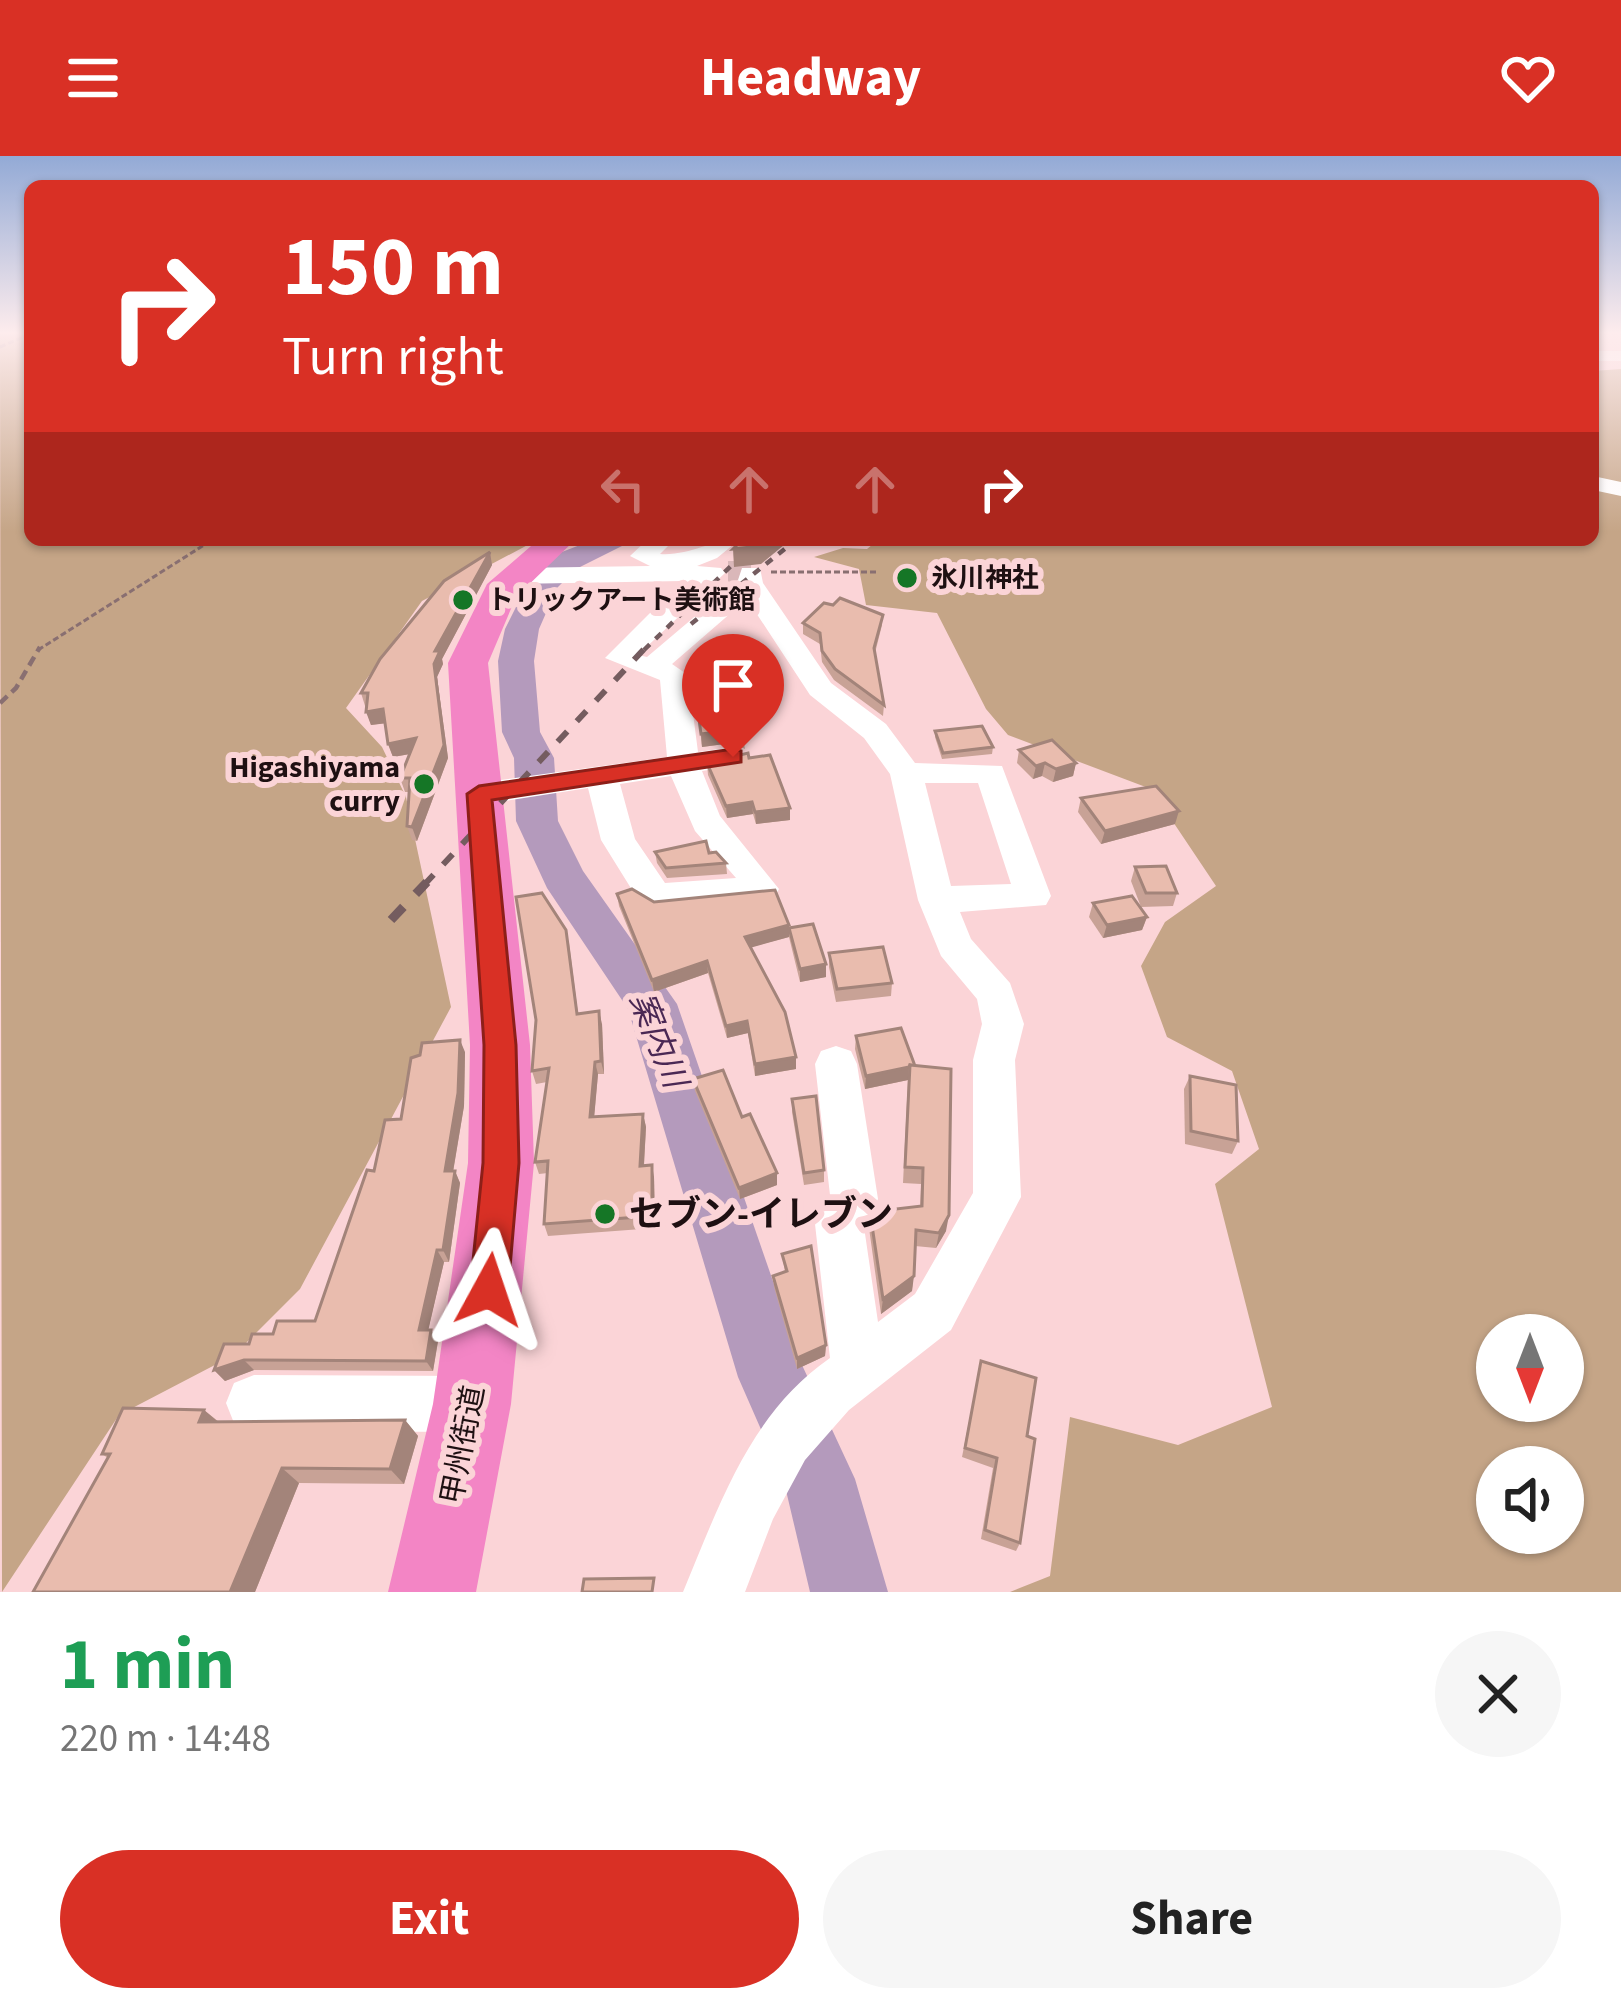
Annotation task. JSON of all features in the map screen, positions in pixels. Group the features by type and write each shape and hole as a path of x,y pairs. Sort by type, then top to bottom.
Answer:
{"highway":[{"name":"甲州街道","path":"432,1592 472,1404 501,1163 492,792 468,663 480,629 540,567"}],"street":[{"path":"654,546 642,556 733,566"},
{"path":"688,546 733,566 820,689 875,731 906,773 936,900 955,946 996,994 1003,1024 994,1060 997,1197 933,1312 848,1377 768,1460 714,1592"},
{"path":"540,567 733,566"},
{"path":"602,777 618,840 655,897 761,889 749,865 705,821 686,764 674,675 619,658 733,566"},
{"path":"652,667 733,566"},
{"path":"492,792 733,757"},
{"path":"906,773 991,773 1034,896 936,900"},
{"path":"836,1064 854,1199 839,1224 848,1377"},
{"path":"254,1403 472,1404"}],"path":[{"path":"0,703 16,688 42,643 115,604 203,546"},
{"path":"733,566 879,572"}],"shaded area":[{"path":"0,398 24,398 24,546 526,546 422,601 346,708 382,747 406,797 451,1007 300,1289 234,1355 119,1415 2,1592"},
{"path":"1599,398 1621,398 1621,1592 1010,1592 1050,1576 1070,1417 1178,1445 1272,1407 1215,1184 1259,1149 1232,1071 1167,1037 1141,966 1165,922 1216,886 1151,789 1008,735 986,709 937,613 866,605 859,569 814,557 843,548 1599,546"}],"building":[{"path":"490,552 435,651 440,651 434,664 444,745 412,827 407,826 410,778 400,778 416,738 388,744 383,709 366,712 368,693 361,693 380,659 444,581"},
{"path":"840,598 883,615 874,648 884,705 835,669 822,651 820,633 803,623 824,603 833,605"},
{"path":"739,715 744,736 732,730 701,734 699,719"},
{"path":"982,726 993,747 943,753 935,731"},
{"path":"1052,740 1076,763 1056,769 1045,763 1036,766 1019,750"},
{"path":"748,753 749,758 770,755 790,808 755,812 752,802 726,806 707,763"},
{"path":"1156,786 1179,811 1105,831 1081,798"},
{"path":"706,841 709,853 716,852 726,863 666,868 655,852"},
{"path":"1166,866 1177,893 1146,893 1135,867"},
{"path":"632,889 654,902 775,890 789,925 745,937 785,1012 796,1057 755,1064 747,1021 726,1026 707,961 652,980 617,894"},
{"path":"542,893 566,930 577,1014 599,1011 601,1061 595,1062 590,1117 643,1114 640,1166 652,1165 652,1216 544,1224 548,1161 535,1162 549,1068 532,1071 536,1020 516,897"},
{"path":"1132,896 1147,917 1107,925 1093,903"},
{"path":"813,924 826,964 800,969 789,928"},
{"path":"883,947 892,983 837,989 829,953"},
{"path":"901,1028 915,1066 866,1076 856,1036"},
{"path":"460,1040 458,1093 445,1171 455,1171 443,1250 437,1250 419,1330 431,1330 426,1361 244,1360 214,1370 224,1344 249,1344 252,1334 273,1334 277,1321 315,1321 367,1170 374,1171 385,1120 401,1119 411,1058 420,1055 422,1043"},
{"path":"910,1065 951,1069 949,1215 939,1233 916,1230 914,1276 883,1299 870,1212 922,1206 923,1168 905,1167"},
{"path":"723,1070 742,1117 750,1114 777,1173 739,1188 693,1079"},
{"path":"1190,1076 1236,1085 1238,1141 1191,1131"},
{"path":"816,1096 824,1170 804,1173 792,1099"},
{"path":"811,1246 826,1345 797,1358 773,1276 787,1271 782,1254"},
{"path":"981,1361 1036,1378 1027,1436 1035,1439 1020,1543 985,1530 997,1458 965,1448"},
{"path":"123,1408 204,1410 199,1422 405,1420 390,1469 282,1468 230,1592 33,1592 110,1454 102,1454"},
{"path":"654,1578 652,1592 582,1592 584,1579"}],"waterway":[{"name":"案内川","path":"604,546 565,562 543,585 522,629 516,661 521,732 534,758 537,821 563,877 652,1004 772,1377 819,1479 849,1592"}],"tunnel":[{"path":"728,573 751,573"}],"railway":[{"path":"644,650 752,546"},
{"path":"691,624 788,546"},
{"path":"424,885 646,647"},
{"path":"391,920 427,882"}],"place":[{"name":"氷川神社","path":"907,578"},
{"name":"トリックアート美術館","path":"463,600"},
{"name":"Higashiyama curry","path":"424,784"},
{"name":"セブン-イレブン","path":"605,1214"}],"route":[{"path":"489,1290 501,1163 500,1045 479,794 733,757"}]}
